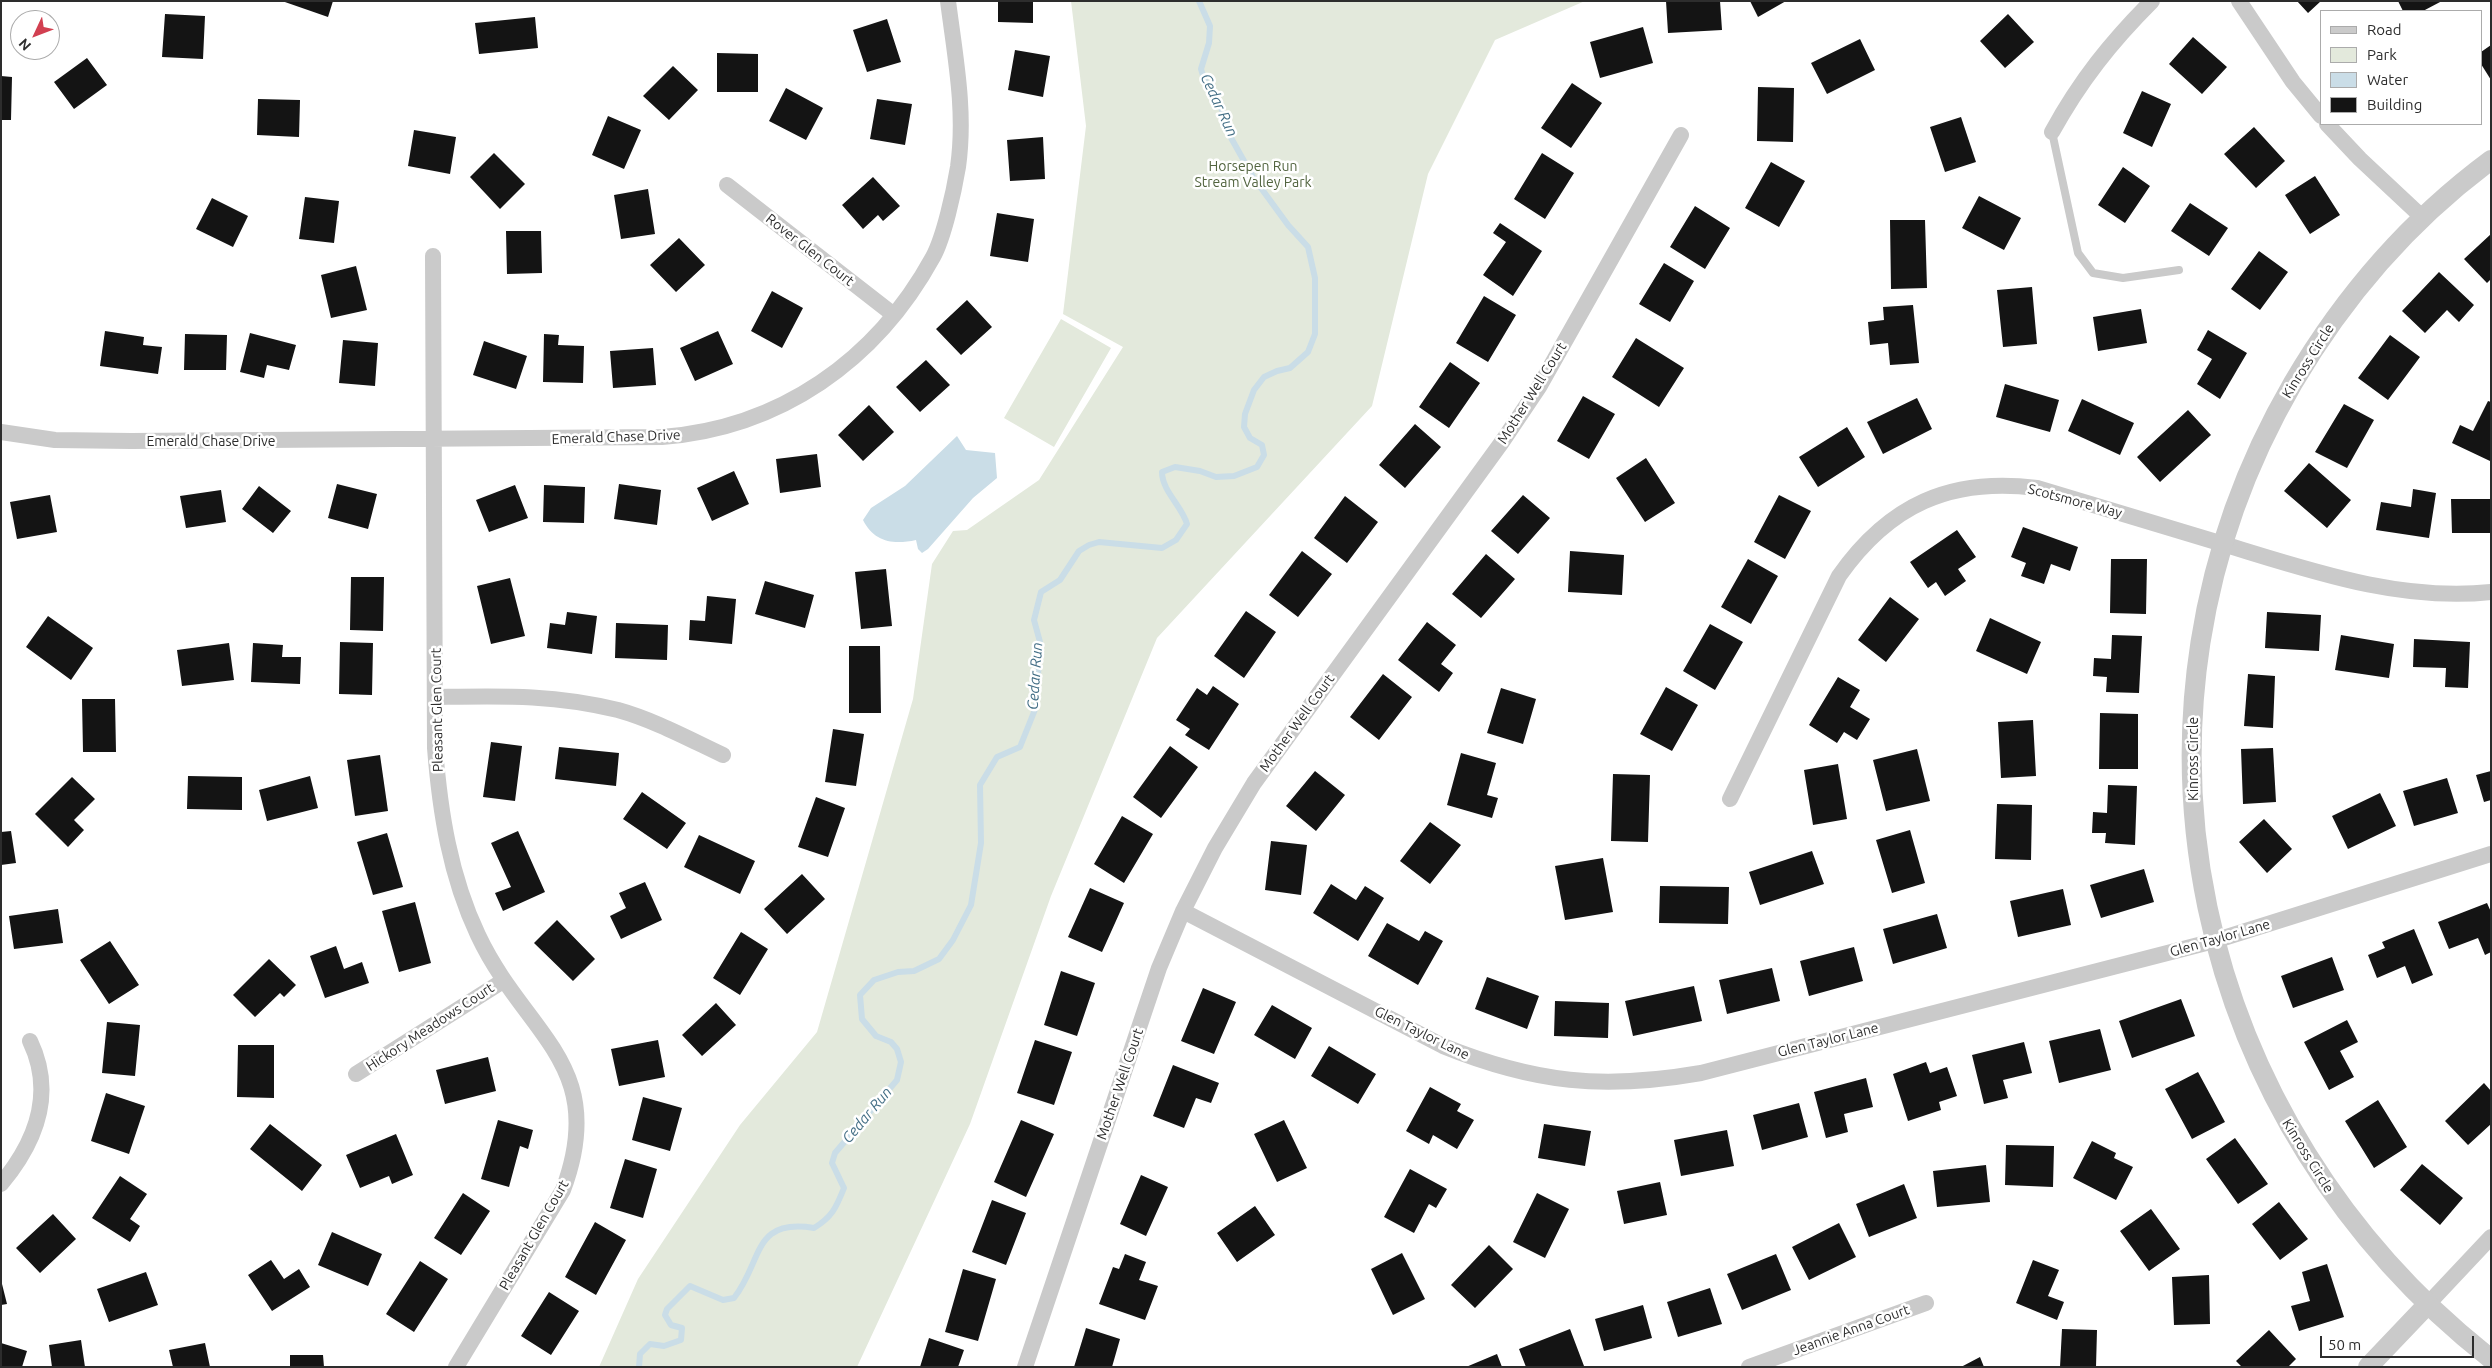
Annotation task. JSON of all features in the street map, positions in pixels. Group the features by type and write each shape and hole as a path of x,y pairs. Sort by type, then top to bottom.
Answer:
{"street":[{"name":"Emerald Chase Drive","path":"1,432 55,440 122,441 662,437 719,429 764,414 799,398 852,359 894,315 933,256 948,210 958,167 961,128 960,97 948,1"},
{"path":"2052,132 2072,96 2118,34 2152,1"},
{"path":"2239,1 2293,82 2320,115"},
{"path":"2328,125 2360,159 2422,217"},
{"name":"Mother Well Court","path":"1026,1367 1160,968 1184,911 1215,848 1254,783 1502,442 1539,387 1681,135"},
{"name":"Kinross Circle","path":"2491,160 2466,178 2422,217 2371,271 2312,351 2278,408 2252,463 2223,544 2207,604 2198,659 2192,717 2192,781 2196,842 2214,942 2229,992 2251,1051 2278,1107 2309,1161 2344,1210 2378,1253 2427,1305 2491,1358"},
{"name":"Rover Glen Court","path":"727,185 894,315"},
{"name":"Pleasant Glen Court","path":"433,256 435,748 438,784 452,865 468,912 503,981 560,1057 571,1083 577,1111 578,1140 573,1165 563,1190 456,1367"},
{"name":"Scotsmore Way","path":"1730,799 1839,576 1856,552 1878,530 1904,511 1934,497 1958,490 1975,486 2009,485 2037,488 2315,572 2366,584 2409,590 2491,592"},
{"path":"436,697 526,695 572,700 620,711 665,728 723,755"},
{"name":"Glen Taylor Lane","path":"1184,911 1443,1046 1480,1061 1523,1074 1568,1081 1612,1084 1656,1081 1701,1072 2214,942 2491,854"},
{"name":"Hickory Meadows Court","path":"356,1074 503,981"},
{"path":"1,1184 19,1162 32,1137 39,1116 42,1092 41,1072 30,1040"},
{"path":"2368,1367 2491,1237"},
{"name":"Jeannie Anna Court","path":"1749,1367 1926,1302"}],"lane":[{"path":"2052,132 2078,253 2093,273 2124,278 2179,270"}],"green space":[{"name":"Horsepen Run Stream Valley Park","path":"1071,1 1585,1 1495,40 1428,174 1372,406 1157,638 1051,896 970,1124 857,1367 599,1367 638,1279 740,1125 817,1032 913,699 932,564 953,531 967,530 1039,480 1123,347 1063,314 1086,126"},
{"path":"1061,319 1111,348 1054,447 1004,418"}],"water":[{"path":"957,436 966,450 995,453 997,478 973,498 928,549 922,553 918,549 916,540 892,542 873,533 863,520 871,508 905,486"}],"building":[{"path":"282,1 333,1 328,17"},
{"path":"998,1 1033,1 1033,23 998,22"},
{"path":"1666,1 1720,1 1722,30 1668,33"},
{"path":"1750,1 1786,1 1758,17"},
{"path":"2297,1 2321,1 2308,13"},
{"path":"2398,1 2442,1 2425,10 2402,10"},
{"path":"165,14 205,16 203,59 162,57"},
{"path":"2008,14 2034,42 2005,68 1980,41"},
{"path":"535,17 538,48 479,54 475,23"},
{"path":"887,19 901,62 867,72 853,30"},
{"path":"1643,27 1653,63 1600,78 1590,42"},
{"path":"2193,37 2227,67 2202,94 2169,64"},
{"path":"1860,39 1875,70 1827,94 1811,63"},
{"path":"2491,45 2491,80 2482,66 2482,51"},
{"path":"1015,50 1050,56 1043,97 1008,90"},
{"path":"717,53 758,54 758,92 717,92"},
{"path":"87,58 107,85 74,109 54,82"},
{"path":"673,66 698,90 669,120 643,96"},
{"path":"1,76 12,77 11,120 1,120"},
{"path":"1572,83 1602,103 1571,148 1541,128"},
{"path":"1758,87 1794,88 1793,142 1757,141"},
{"path":"786,88 823,108 806,140 769,121"},
{"path":"2142,91 2171,104 2152,147 2123,133"},
{"path":"258,99 300,100 299,137 257,135"},
{"path":"877,99 912,104 905,145 870,139"},
{"path":"608,116 641,130 624,169 592,155"},
{"path":"1961,117 1976,162 1945,172 1930,127"},
{"path":"2254,127 2285,161 2256,188 2224,154"},
{"path":"414,130 456,137 450,174 408,166"},
{"path":"1043,137 1045,179 1010,181 1007,140"},
{"path":"494,153 525,184 500,209 470,177"},
{"path":"1542,153 1574,173 1545,219 1514,199"},
{"path":"1771,162 1805,181 1779,227 1745,208"},
{"path":"2123,167 2150,186 2125,223 2098,205"},
{"path":"2315,176 2340,215 2310,234 2285,195"},
{"path":"873,177 900,206 883,221 878,215 863,229 842,205"},
{"path":"648,189 655,234 621,239 614,195"},
{"path":"1979,196 2021,218 2004,250 1962,228"},
{"path":"305,197 339,201 334,243 299,239"},
{"path":"212,198 248,216 233,247 196,229"},
{"path":"2190,203 2228,228 2209,256 2171,231"},
{"path":"1695,206 1730,228 1705,269 1670,247"},
{"path":"997,213 1034,219 1028,262 990,256"},
{"path":"1890,220 1925,220 1927,288 1891,289"},
{"path":"1500,223 1542,251 1513,296 1483,275 1506,242 1493,233"},
{"path":"506,231 541,231 542,273 507,274"},
{"path":"2491,234 2491,279 2487,283 2464,259"},
{"path":"679,238 705,265 676,292 650,265"},
{"path":"2259,251 2288,272 2260,310 2231,289"},
{"path":"1664,263 1694,281 1670,322 1639,304"},
{"path":"356,266 367,310 331,318 321,275"},
{"path":"2439,272 2474,305 2459,322 2447,310 2425,333 2402,311"},
{"path":"2032,287 2037,344 2003,347 1997,290"},
{"path":"772,291 803,308 782,348 751,331"},
{"path":"1484,296 1516,315 1488,362 1456,343"},
{"path":"967,300 992,327 961,355 936,329"},
{"path":"1913,305 1919,363 1890,365 1888,343 1870,345 1868,322 1884,320 1883,307"},
{"path":"2141,309 2147,343 2098,351 2093,317"},
{"path":"2208,330 2247,353 2220,399 2197,384 2212,359 2197,350"},
{"path":"105,331 144,337 143,345 162,347 158,374 100,366"},
{"path":"718,331 733,364 695,381 680,348"},
{"path":"250,333 296,345 289,370 267,365 264,378 240,372"},
{"path":"185,334 227,335 226,370 184,370"},
{"path":"544,334 559,335 558,345 584,346 583,383 543,382"},
{"path":"2390,335 2420,357 2388,400 2358,378"},
{"path":"1636,338 1684,368 1659,407 1612,377"},
{"path":"343,340 378,343 375,386 339,383"},
{"path":"484,341 527,356 516,389 473,375"},
{"path":"653,348 656,385 613,388 610,351"},
{"path":"926,360 950,385 920,412 896,387"},
{"path":"1450,362 1480,383 1449,428 1419,407"},
{"path":"2005,384 2059,400 2050,432 1996,417"},
{"path":"1583,396 1615,414 1589,459 1557,441"},
{"path":"1917,398 1932,429 1883,454 1867,422"},
{"path":"2082,399 2134,423 2120,455 2068,431"},
{"path":"2488,401 2491,402 2490,461 2452,443 2460,425 2473,431"},
{"path":"2344,404 2374,420 2347,468 2315,452"},
{"path":"869,405 894,432 863,461 838,435"},
{"path":"2188,410 2211,435 2160,482 2137,457"},
{"path":"1415,424 1441,447 1405,488 1379,465"},
{"path":"1847,427 1865,457 1818,487 1799,457"},
{"path":"817,454 821,487 780,493 776,459"},
{"path":"1646,458 1675,503 1645,522 1616,478"},
{"path":"2309,463 2351,500 2327,528 2284,491"},
{"path":"734,471 749,504 712,521 697,488"},
{"path":"337,484 377,494 368,529 328,518"},
{"path":"619,484 661,490 657,525 614,519"},
{"path":"515,485 528,518 489,532 476,500"},
{"path":"544,485 585,487 584,523 543,522"},
{"path":"259,486 291,511 273,533 242,509"},
{"path":"2413,489 2436,493 2429,538 2376,530 2381,502 2411,507"},
{"path":"221,490 226,522 186,528 180,496"},
{"path":"50,495 57,532 17,539 10,502"},
{"path":"1523,495 1550,518 1518,554 1491,531"},
{"path":"1779,495 1811,511 1785,559 1754,542"},
{"path":"1345,496 1378,522 1347,563 1314,538"},
{"path":"2451,499 2491,499 2491,533 2452,533"},
{"path":"2023,527 2078,547 2070,571 2051,564 2044,584 2021,576 2026,563 2011,557"},
{"path":"1957,530 1976,557 1958,569 1966,581 1945,596 1936,582 1928,588 1910,562"},
{"path":"1302,551 1332,574 1298,617 1269,595"},
{"path":"1570,551 1624,555 1622,595 1568,592"},
{"path":"1486,554 1515,579 1481,618 1452,594"},
{"path":"1748,559 1778,576 1751,624 1721,607"},
{"path":"2111,559 2147,559 2146,614 2110,613"},
{"path":"886,569 892,626 861,629 855,572"},
{"path":"351,577 384,577 383,631 350,630"},
{"path":"510,578 525,636 491,644 477,586"},
{"path":"765,581 814,595 805,628 755,614"},
{"path":"707,596 736,599 732,644 689,640 690,620 705,621"},
{"path":"1890,597 1919,619 1886,662 1858,640"},
{"path":"1246,611 1276,632 1244,678 1214,656"},
{"path":"567,612 597,616 592,654 547,648 550,623 565,625"},
{"path":"2267,612 2321,615 2319,651 2265,648"},
{"path":"48,616 93,648 71,680 26,647"},
{"path":"1990,618 2041,642 2027,674 1976,651"},
{"path":"1427,622 1456,645 1441,664 1453,673 1439,692 1398,660"},
{"path":"616,623 668,625 667,660 615,658"},
{"path":"1710,624 1743,642 1715,690 1683,671"},
{"path":"2112,635 2142,636 2139,693 2106,692 2107,677 2093,676 2094,658 2111,659"},
{"path":"2341,635 2394,644 2389,678 2335,670"},
{"path":"2414,639 2470,642 2468,688 2445,687 2446,668 2413,667"},
{"path":"340,642 373,643 372,695 339,694"},
{"path":"229,643 234,680 182,686 177,650"},
{"path":"253,643 283,645 282,657 301,657 300,684 251,682"},
{"path":"849,646 880,646 881,713 849,713"},
{"path":"1383,674 1412,697 1379,740 1350,717"},
{"path":"2248,674 2275,676 2273,728 2244,726"},
{"path":"1838,677 1860,690 1850,707 1870,719 1857,740 1844,732 1837,743 1809,725"},
{"path":"1213,686 1239,704 1209,750 1185,735 1190,729 1176,720 1197,688 1207,695"},
{"path":"1666,687 1698,705 1672,751 1640,734"},
{"path":"1501,688 1536,699 1523,744 1487,733"},
{"path":"82,699 115,699 116,752 83,752"},
{"path":"2100,713 2138,714 2138,769 2099,769"},
{"path":"2033,720 2036,776 2001,778 1998,722"},
{"path":"833,729 864,734 856,786 825,782"},
{"path":"491,742 522,746 515,801 483,797"},
{"path":"1170,746 1198,767 1161,818 1133,797"},
{"path":"559,747 619,753 616,786 555,779"},
{"path":"2273,748 2276,802 2243,804 2241,749"},
{"path":"1917,749 1930,801 1886,811 1873,760"},
{"path":"1461,753 1496,763 1487,795 1498,798 1492,818 1447,805"},
{"path":"380,755 388,811 355,816 347,760"},
{"path":"1838,764 1847,819 1813,825 1804,770"},
{"path":"1315,771 1345,795 1316,831 1286,806"},
{"path":"2491,771 2491,800 2484,802 2476,775"},
{"path":"1613,774 1650,775 1648,842 1611,841"},
{"path":"188,776 242,777 242,810 187,809"},
{"path":"310,776 318,808 267,821 259,790"},
{"path":"72,777 95,799 74,820 84,830 68,847 35,814"},
{"path":"2447,778 2458,813 2414,826 2403,791"},
{"path":"2108,785 2137,786 2135,845 2105,843 2106,833 2092,833 2093,812 2107,813"},
{"path":"642,792 686,823 667,849 623,819"},
{"path":"2380,793 2396,826 2348,849 2332,816"},
{"path":"816,797 845,808 828,857 798,847"},
{"path":"1997,804 2032,805 2031,860 1995,859"},
{"path":"1122,816 1153,834 1124,883 1094,864"},
{"path":"2264,819 2292,849 2267,873 2239,842"},
{"path":"1430,822 1461,845 1430,884 1400,861"},
{"path":"1910,830 1925,883 1892,893 1876,840"},
{"path":"11,831 16,863 1,865 1,832"},
{"path":"518,831 545,892 503,911 495,893 511,887 491,843"},
{"path":"387,833 403,887 373,895 357,842"},
{"path":"699,835 755,861 740,894 684,867"},
{"path":"1271,841 1307,845 1301,895 1265,890"},
{"path":"1812,851 1824,884 1760,905 1749,872"},
{"path":"1603,858 1613,912 1565,920 1555,866"},
{"path":"2144,869 2154,902 2101,918 2090,885"},
{"path":"802,874 825,899 787,934 764,909"},
{"path":"645,882 662,920 621,939 610,916 626,908 619,893"},
{"path":"1331,884 1356,900 1365,886 1384,898 1358,941 1313,913"},
{"path":"1660,886 1729,887 1728,924 1659,923"},
{"path":"1090,888 1124,903 1102,952 1068,937"},
{"path":"2063,889 2071,925 2018,937 2010,901"},
{"path":"415,902 431,963 399,972 382,911"},
{"path":"2487,903 2491,912 2491,952 2485,955 2478,938 2449,949 2438,922"},
{"path":"58,909 63,943 14,949 9,916"},
{"path":"1937,914 1947,948 1893,964 1883,929"},
{"path":"557,920 595,959 573,981 534,943"},
{"path":"1387,923 1419,941 1425,931 1443,941 1418,985 1368,956"},
{"path":"2414,929 2433,975 2412,984 2405,966 2377,978 2368,955 2385,948 2382,942"},
{"path":"741,932 768,949 740,995 713,978"},
{"path":"110,941 139,985 109,1004 80,960"},
{"path":"336,946 344,969 362,962 369,983 325,998 310,956"},
{"path":"1854,947 1863,981 1809,996 1800,961"},
{"path":"2332,957 2344,990 2293,1008 2281,976"},
{"path":"269,959 296,985 284,997 280,993 255,1017 233,995"},
{"path":"1772,968 1780,1001 1727,1014 1719,980"},
{"path":"1061,971 1095,983 1077,1036 1044,1025"},
{"path":"1487,977 1539,996 1527,1029 1475,1009"},
{"path":"1694,986 1702,1021 1633,1036 1625,1001"},
{"path":"1203,988 1236,1002 1214,1054 1181,1041"},
{"path":"2181,999 2195,1036 2132,1058 2119,1021"},
{"path":"1555,1001 1609,1003 1608,1038 1554,1036"},
{"path":"716,1003 736,1025 702,1056 682,1035"},
{"path":"1272,1005 1312,1028 1295,1059 1254,1035"},
{"path":"2347,1020 2358,1042 2340,1051 2354,1077 2329,1090 2304,1042"},
{"path":"107,1022 140,1025 135,1076 102,1073"},
{"path":"2100,1029 2111,1070 2059,1083 2049,1041"},
{"path":"658,1040 665,1077 619,1086 611,1049"},
{"path":"1035,1040 1072,1052 1054,1105 1017,1093"},
{"path":"2024,1042 2032,1073 2003,1080 2008,1098 1984,1104 1972,1055"},
{"path":"238,1045 274,1045 274,1098 237,1097"},
{"path":"1329,1046 1376,1074 1358,1104 1311,1076"},
{"path":"488,1057 496,1091 445,1104 436,1070"},
{"path":"1926,1062 1930,1073 1947,1067 1957,1096 1939,1102 1941,1110 1908,1121 1893,1074"},
{"path":"1173,1065 1219,1083 1211,1103 1196,1098 1184,1128 1153,1116"},
{"path":"2198,1072 2225,1122 2192,1139 2165,1089"},
{"path":"1866,1078 1873,1107 1844,1114 1848,1132 1826,1138 1814,1092"},
{"path":"2484,1083 2491,1091 2491,1124 2468,1145 2445,1121"},
{"path":"1430,1087 1461,1104 1457,1111 1474,1120 1457,1149 1433,1135 1429,1144 1406,1131"},
{"path":"106,1093 145,1106 129,1154 91,1141"},
{"path":"643,1097 682,1108 670,1151 632,1140"},
{"path":"2378,1100 2407,1147 2374,1168 2345,1121"},
{"path":"1799,1103 1808,1137 1762,1150 1753,1115"},
{"path":"498,1120 533,1130 528,1149 520,1146 509,1187 481,1179"},
{"path":"1021,1120 1054,1134 1026,1197 994,1182"},
{"path":"1284,1120 1307,1168 1277,1182 1254,1134"},
{"path":"270,1124 322,1165 302,1191 250,1149"},
{"path":"1544,1124 1591,1131 1585,1166 1538,1158"},
{"path":"1727,1130 1734,1166 1681,1176 1674,1140"},
{"path":"396,1134 413,1175 392,1184 389,1176 360,1188 346,1155"},
{"path":"2235,1138 2268,1184 2238,1204 2206,1159"},
{"path":"2092,1141 2116,1153 2114,1158 2133,1167 2116,1200 2073,1178"},
{"path":"2006,1145 2054,1146 2053,1187 2005,1185"},
{"path":"625,1159 657,1169 643,1218 610,1208"},
{"path":"2422,1164 2463,1198 2440,1225 2400,1190"},
{"path":"1986,1165 1990,1202 1937,1207 1933,1171"},
{"path":"1410,1169 1447,1189 1436,1208 1429,1204 1414,1233 1384,1217"},
{"path":"1141,1175 1168,1187 1146,1236 1120,1224"},
{"path":"120,1176 147,1194 130,1219 140,1226 130,1242 92,1218"},
{"path":"1660,1182 1667,1215 1624,1224 1617,1191"},
{"path":"1904,1184 1917,1218 1869,1237 1856,1204"},
{"path":"463,1193 490,1211 461,1255 434,1238"},
{"path":"1537,1193 1569,1209 1545,1258 1513,1242"},
{"path":"992,1200 1026,1213 1006,1265 972,1252"},
{"path":"2279,1202 2308,1239 2280,1260 2252,1224"},
{"path":"1255,1206 1275,1235 1237,1262 1217,1233"},
{"path":"2151,1209 2180,1249 2149,1271 2120,1231"},
{"path":"53,1214 76,1239 40,1273 16,1248"},
{"path":"595,1222 626,1240 596,1295 565,1277"},
{"path":"1839,1223 1856,1257 1809,1280 1792,1247"},
{"path":"332,1232 382,1254 368,1286 318,1265"},
{"path":"1489,1245 1513,1269 1475,1308 1451,1285"},
{"path":"1402,1253 1425,1299 1393,1315 1371,1269"},
{"path":"1125,1254 1146,1262 1139,1280 1158,1286 1145,1320 1099,1304 1113,1267 1119,1269"},
{"path":"1776,1254 1791,1290 1742,1310 1727,1274"},
{"path":"271,1260 284,1279 299,1269 310,1287 272,1311 248,1275"},
{"path":"2033,1260 2059,1270 2048,1296 2064,1302 2057,1320 2016,1303"},
{"path":"420,1261 448,1279 414,1332 386,1314"},
{"path":"2327,1264 2344,1317 2299,1331 2291,1306 2310,1301 2302,1272"},
{"path":"963,1269 996,1279 978,1341 945,1332"},
{"path":"146,1272 158,1305 109,1322 97,1289"},
{"path":"2209,1275 2210,1324 2174,1325 2172,1277"},
{"path":"1,1280 7,1304 1,1305"},
{"path":"1710,1288 1722,1324 1678,1337 1667,1302"},
{"path":"549,1292 579,1311 551,1355 521,1336"},
{"path":"1643,1305 1652,1338 1604,1351 1595,1319"},
{"path":"1086,1328 1120,1339 1112,1367 1074,1367"},
{"path":"1570,1329 1584,1366 1526,1367 1519,1349"},
{"path":"2062,1329 2097,1330 2096,1367 2060,1367"},
{"path":"2269,1330 2296,1359 2288,1367 2242,1367 2236,1361"},
{"path":"929,1338 964,1350 958,1367 920,1367"},
{"path":"81,1340 85,1367 52,1367 49,1345"},
{"path":"1,1343 27,1351 22,1367 1,1367"},
{"path":"205,1343 210,1367 173,1367 169,1350"},
{"path":"1497,1354 1502,1367 1466,1367"},
{"path":"290,1355 323,1355 324,1367 290,1367"},
{"path":"1980,1357 1984,1367 1961,1367"}],"waterway":[{"name":"Cedar Run","path":"639,1367 640,1354 650,1344 664,1346 681,1340 682,1328 671,1325 665,1315 667,1309 690,1286 723,1300 734,1298 762,1245 769,1236 779,1230 794,1227 814,1228 825,1220 836,1207 844,1188 832,1163 835,1153 897,1080 901,1062 897,1049 891,1042 876,1036 862,1019 860,995 874,980 898,972 914,971 939,959 953,940 971,905 981,843 980,785 997,757 1020,747 1036,707 1040,642 1034,620 1041,592 1060,580 1079,551 1089,545 1099,542 1162,548 1176,540 1187,524 1165,486 1162,472 1175,467 1200,471 1216,477 1234,476 1257,467 1264,455 1262,445 1250,438 1244,427 1245,414 1254,390 1264,377 1290,368 1308,352 1315,334 1315,278 1308,247 1288,225 1253,177 1230,136 1222,110 1204,79 1201,69 1209,43 1210,26 1199,1"}]}
